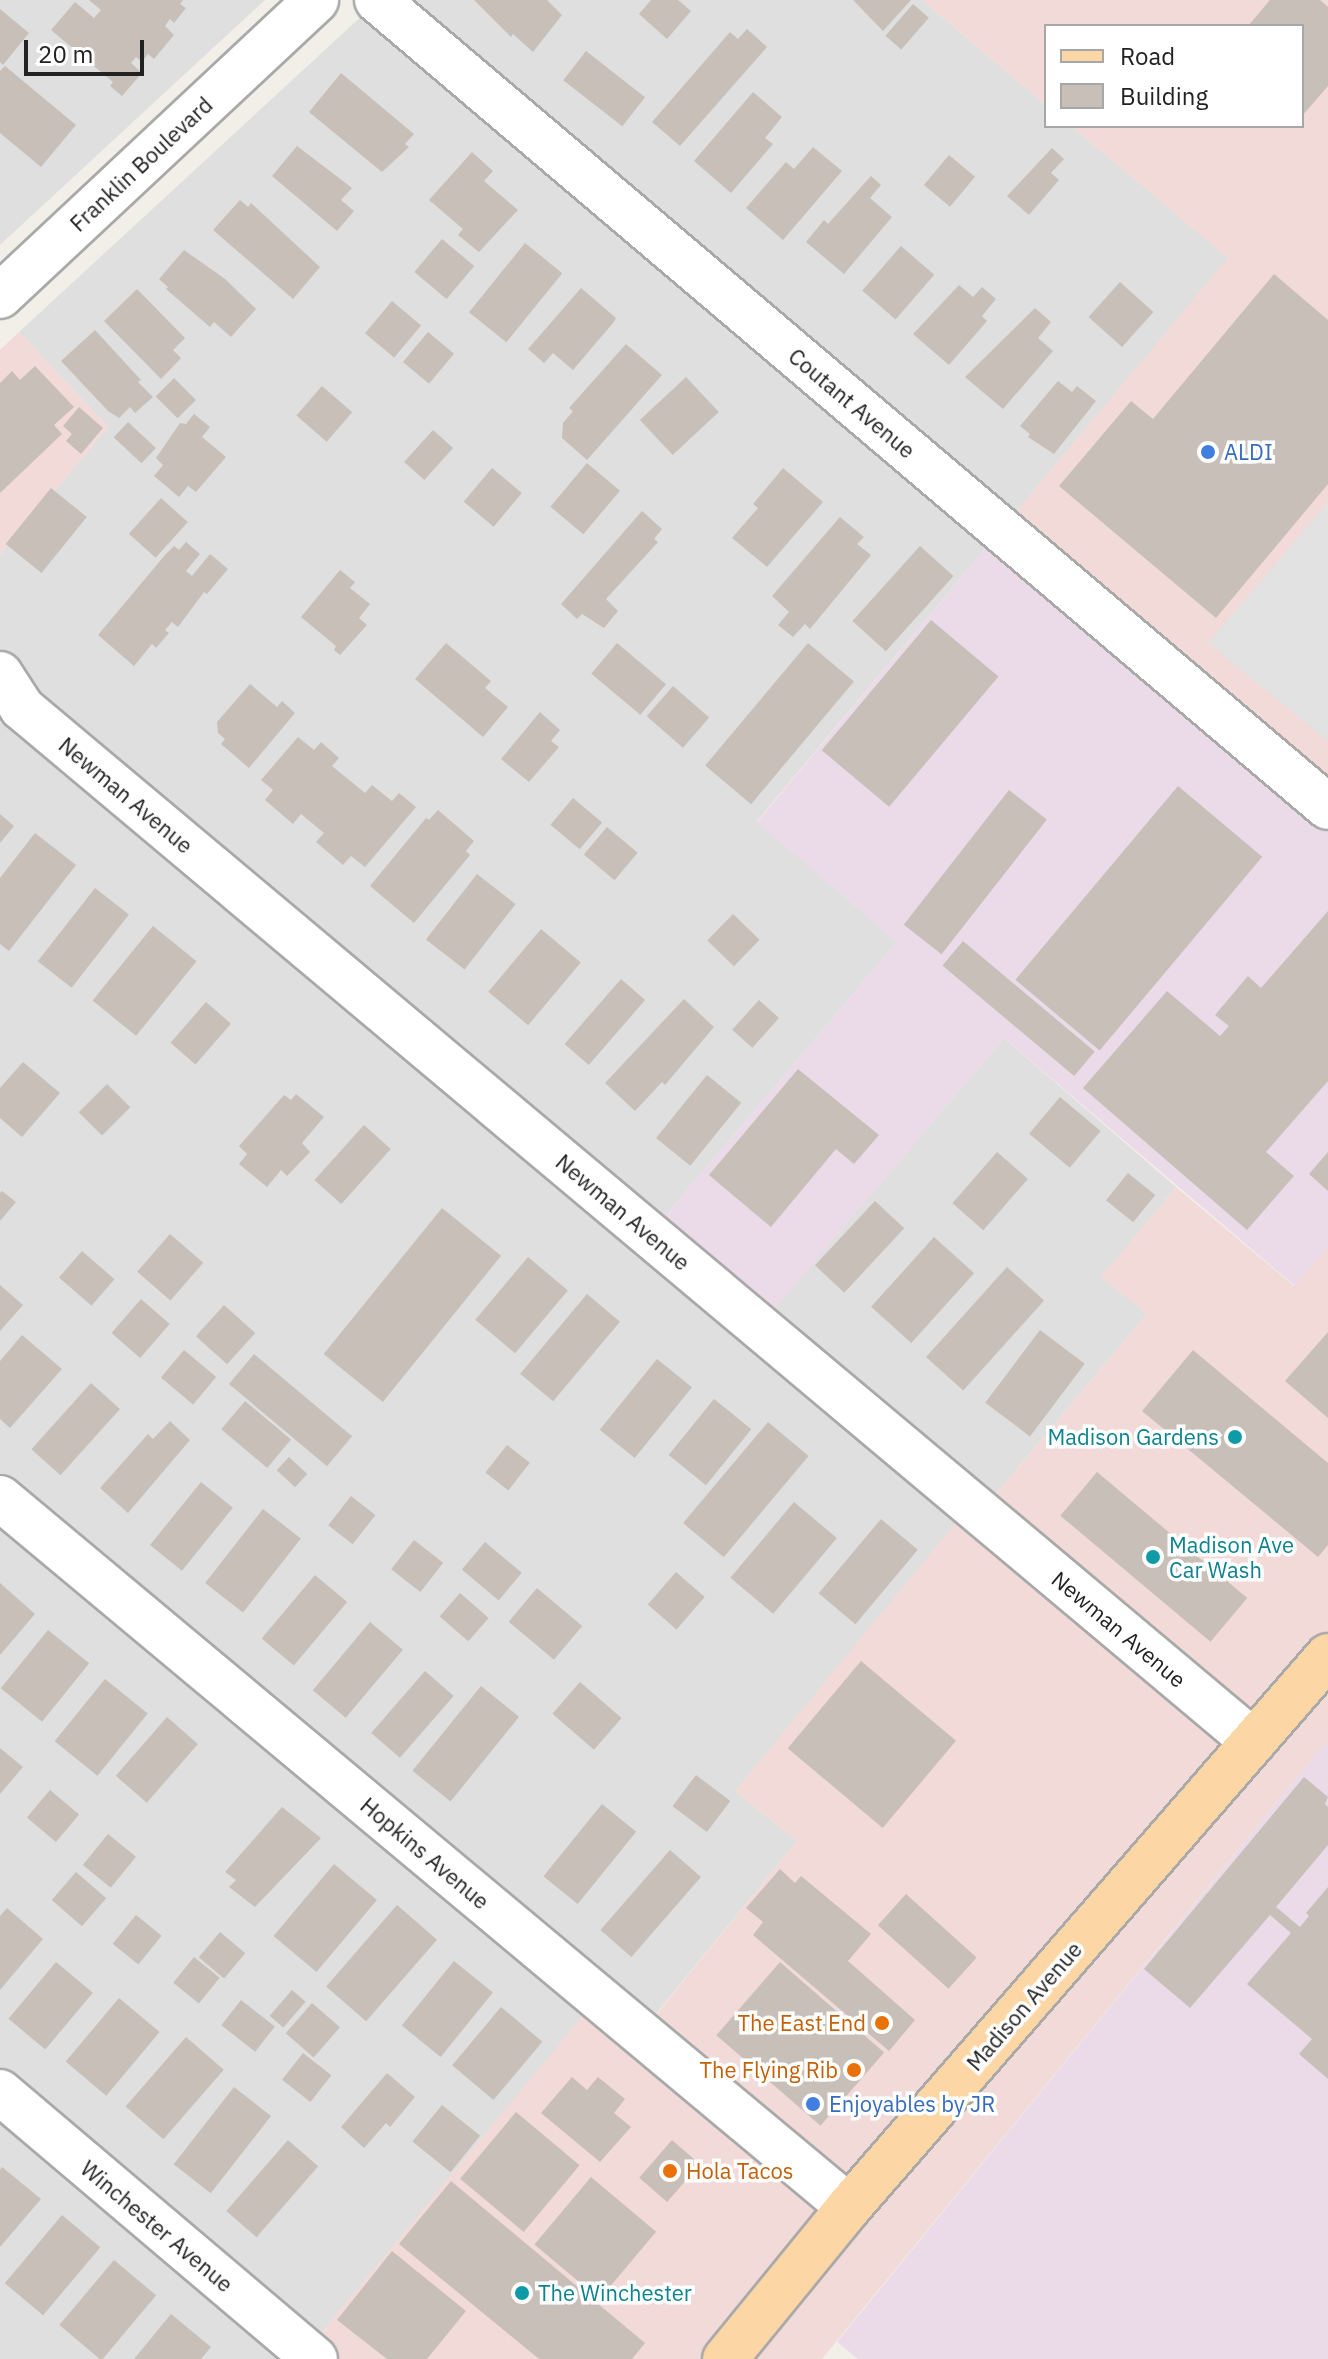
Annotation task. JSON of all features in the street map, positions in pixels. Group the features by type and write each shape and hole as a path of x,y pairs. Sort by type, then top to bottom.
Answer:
{"main road":[{"name":"Madison Avenue","path":"725,2359 849,2207 1328,1656"}],"street":[{"name":"Franklin Boulevard","path":"0,296 316,0"},
{"name":"Coutant Avenue","path":"377,0 1328,807"},
{"name":"Newman Avenue","path":"0,674 22,708 1254,1742"},
{"name":"Hopkins Avenue","path":"0,1498 849,2207"},
{"name":"Winchester Avenue","path":"0,2092 315,2359"}],"shaded area":[{"path":"0,0 265,0 0,245"},
{"path":"379,0 922,0 1044,103 1044,128 1073,128 1229,258 757,821 897,942 656,1227 766,1318 1004,1038 1176,1187 1102,1277 1147,1314 973,1521 735,1791 797,1841 646,2026 604,1991 300,2359 0,2359 0,555 108,427 19,332"},
{"path":"922,0 1328,0 1328,778 1015,513 1228,258 1073,128 1304,128 1304,24 1044,24 1044,103"},
{"path":"19,332 108,427 0,555 0,350"},
{"path":"1328,502 1328,741 1208,643"},
{"path":"1015,513 1328,778 1328,1247 1295,1286 1004,1038 766,1319 656,1227 897,942 757,822"},
{"path":"1176,1187 1294,1286 1328,1247 1328,1740 822,2359 300,2359 604,1990 647,2026 797,1841 735,1791 964,1513 974,1520 1147,1314 1101,1277"},
{"path":"1328,1740 1328,2359 858,2359 837,2342"}],"building":[{"path":"89,0 183,0 180,4 186,8 174,23 170,19 165,26 174,35 154,59 148,54 142,62 136,57 131,63 142,73 122,96 110,86 113,82 51,30 75,2 94,18 101,10"},
{"path":"474,0 547,0 562,15 533,52 513,34 511,37"},
{"path":"651,0 678,0 691,11 667,39 639,14"},
{"path":"853,0 911,0 883,31"},
{"path":"1270,0 1320,0 1328,7 1328,86 1304,114 1304,24 1250,24"},
{"path":"913,4 929,18 901,49 885,36"},
{"path":"0,9 29,33 3,65 0,62"},
{"path":"747,29 767,47 680,146 652,122 730,32 738,39"},
{"path":"586,51 645,97 622,126 563,80"},
{"path":"5,66 76,125 41,167 0,133 0,71"},
{"path":"341,73 414,134 405,144 409,147 382,172 309,112"},
{"path":"753,92 782,117 765,138 773,144 731,193 694,161"},
{"path":"297,146 352,188 341,200 354,211 337,231 272,176"},
{"path":"813,147 842,171 783,240 746,208 786,162 794,169"},
{"path":"1052,148 1064,159 1051,173 1059,180 1029,215 1007,196"},
{"path":"472,152 493,171 484,181 518,210 479,252 458,235 463,229 429,200"},
{"path":"949,155 975,177 950,207 924,185"},
{"path":"871,176 881,185 870,198 892,217 844,274 806,242 824,220 828,224"},
{"path":"240,200 248,207 251,203 320,267 293,299 213,230"},
{"path":"442,239 474,266 447,299 414,272"},
{"path":"525,243 562,273 506,342 469,312"},
{"path":"901,246 934,275 895,319 862,291"},
{"path":"184,250 225,279 256,309 231,337 214,322 210,327 166,289 168,287 159,279"},
{"name":"ALDI","path":"1274,274 1328,320 1328,484 1216,618 1059,486 1131,401 1153,419"},
{"path":"1120,282 1153,312 1122,347 1089,317"},
{"path":"959,285 973,297 982,287 996,299 982,316 987,321 949,365 913,334"},
{"path":"581,288 616,318 573,370 553,353 544,363 528,349"},
{"path":"137,289 185,338 173,350 181,358 161,379 104,321"},
{"path":"392,301 421,325 394,358 365,333"},
{"path":"1035,308 1051,322 1038,338 1053,351 1003,409 965,377"},
{"path":"95,330 153,397 135,413 130,407 119,418 108,411 61,361"},
{"path":"428,332 454,354 429,384 403,362"},
{"path":"626,344 662,375 587,460 562,438 563,423 573,411 569,408"},
{"path":"35,366 74,407 54,425 62,434 0,493 0,383 12,371 20,380"},
{"path":"686,377 719,412 673,455 640,420"},
{"path":"174,378 196,400 178,418 156,396"},
{"path":"1058,381 1072,392 1077,386 1096,401 1054,454 1028,437 1030,434 1020,426"},
{"path":"322,386 352,412 327,442 296,415"},
{"path":"79,407 103,428 81,454 66,441 72,434 63,426"},
{"path":"194,414 210,427 202,437 226,457 196,492 188,486 179,497 154,476 163,465 156,458 180,423 186,424"},
{"path":"128,422 156,448 141,463 114,437"},
{"path":"433,430 453,448 424,480 404,462"},
{"path":"587,463 620,491 583,534 550,507"},
{"path":"492,468 522,493 494,527 464,502"},
{"path":"783,468 823,502 767,567 732,538 758,508 753,504"},
{"path":"51,488 87,517 41,573 6,544"},
{"path":"161,498 188,522 156,558 129,534"},
{"path":"642,511 662,529 654,539 658,542 606,599 618,611 604,628 582,614 577,619 561,604"},
{"path":"840,517 864,537 857,544 871,555 810,629 805,624 793,637 778,625 789,612 772,596"},
{"path":"186,542 200,554 186,571 192,576 210,554 228,569 207,594 204,592 178,627 172,622 165,630 169,633 156,648 152,644 134,666 98,635 165,555 174,546 179,550"},
{"path":"920,546 953,576 886,651 852,621"},
{"path":"340,570 355,582 350,588 370,604 359,618 367,625 340,655 334,650 336,646 301,617"},
{"path":"931,620 998,677 889,807 822,750"},
{"path":"446,643 491,681 485,688 508,707 483,737 415,679"},
{"path":"617,643 666,684 640,715 591,674"},
{"path":"808,643 854,682 751,804 705,766"},
{"path":"250,684 277,707 282,701 295,713 249,768 221,744 225,739 218,733 217,722"},
{"path":"673,686 709,717 683,748 647,716"},
{"path":"540,712 560,730 551,741 559,747 529,782 501,759"},
{"path":"298,737 314,750 321,742 339,758 332,766 365,793 372,785 392,801 399,793 416,807 365,867 351,856 343,865 316,842 324,833 301,814 293,824 265,800 273,790 261,780"},
{"path":"1178,786 1262,857 1100,1051 1015,980"},
{"path":"1009,790 1047,820 942,954 904,925"},
{"path":"573,798 602,822 580,849 551,825"},
{"path":"438,810 474,841 466,851 470,855 414,923 370,886 426,818 429,820"},
{"path":"0,814 14,826 0,843"},
{"path":"607,827 638,853 615,880 584,855"},
{"path":"35,833 76,865 9,951 0,944 0,878"},
{"path":"477,874 516,904 465,970 426,939"},
{"path":"95,888 129,914 72,988 38,961"},
{"path":"1328,911 1328,1081 1266,1152 1294,1176 1247,1230 1083,1088 1167,991 1220,1036 1229,1026 1215,1015 1248,976 1261,988"},
{"path":"733,914 760,940 734,966 707,941"},
{"path":"153,926 197,961 136,1036 93,1001"},
{"path":"541,929 581,962 528,1025 488,992"},
{"path":"963,941 1095,1052 1074,1076 942,966"},
{"path":"621,979 645,1000 589,1065 565,1044"},
{"path":"684,999 714,1027 665,1085 662,1082 635,1111 605,1083"},
{"path":"759,1000 779,1018 752,1048 732,1030"},
{"path":"206,1002 231,1024 195,1064 171,1043"},
{"path":"23,1062 60,1093 22,1137 0,1118 0,1088"},
{"path":"798,1069 879,1135 854,1164 836,1149 771,1227 709,1175"},
{"path":"707,1075 741,1103 690,1166 656,1138"},
{"path":"107,1084 130,1107 102,1136 79,1112"},
{"path":"296,1094 324,1117 302,1143 310,1152 287,1176 281,1170 267,1187 239,1164 247,1154 239,1146 284,1095 291,1100"},
{"path":"1060,1097 1101,1131 1070,1168 1029,1134"},
{"path":"364,1125 391,1149 341,1204 314,1180"},
{"path":"997,1152 1028,1179 983,1230 952,1203"},
{"path":"1328,1152 1328,1191 1309,1174"},
{"path":"1128,1173 1155,1195 1133,1222 1106,1200"},
{"path":"2,1191 16,1202 0,1221 0,1193"},
{"path":"875,1201 904,1228 844,1293 815,1265"},
{"path":"442,1208 501,1256 383,1402 324,1354"},
{"path":"170,1234 203,1263 170,1301 137,1272"},
{"path":"934,1237 974,1273 911,1343 871,1307"},
{"path":"82,1251 114,1279 91,1306 59,1277"},
{"path":"528,1257 568,1290 515,1353 475,1320"},
{"path":"1007,1267 1044,1300 963,1390 926,1357"},
{"path":"0,1285 23,1305 0,1331"},
{"path":"587,1294 620,1322 553,1401 520,1374"},
{"path":"141,1299 170,1324 140,1358 111,1333"},
{"path":"224,1305 255,1333 227,1364 196,1336"},
{"path":"1040,1330 1085,1364 1030,1436 985,1403"},
{"path":"1328,1332 1328,1418 1285,1381"},
{"path":"22,1335 62,1369 10,1428 0,1419 0,1361"},
{"path":"184,1350 216,1377 193,1405 161,1378"},
{"name":"Madison Gardens","path":"1193,1350 1328,1463 1328,1545 1318,1557 1142,1411"},
{"path":"254,1354 352,1436 327,1466 229,1384"},
{"path":"657,1359 692,1387 635,1458 600,1430"},
{"path":"91,1383 120,1409 60,1475 31,1449"},
{"path":"714,1399 751,1429 706,1485 669,1455"},
{"path":"245,1401 291,1440 267,1468 221,1429"},
{"path":"170,1421 190,1440 128,1513 100,1488 148,1434 153,1439"},
{"path":"768,1422 809,1456 724,1557 683,1523"},
{"path":"507,1445 530,1463 508,1490 485,1473"},
{"path":"289,1457 307,1474 295,1487 277,1470"},
{"name":"Madison Ave Car Wash","path":"1097,1472 1247,1598 1211,1642 1060,1516"},
{"path":"201,1482 233,1508 182,1571 150,1545"},
{"path":"351,1496 375,1515 353,1544 328,1525"},
{"path":"794,1502 837,1538 773,1614 730,1578"},
{"path":"263,1509 301,1539 243,1613 205,1583"},
{"path":"881,1519 918,1550 855,1624 819,1593"},
{"path":"414,1540 443,1563 420,1592 391,1569"},
{"path":"485,1542 522,1573 499,1600 462,1570"},
{"path":"676,1572 705,1597 676,1629 648,1604"},
{"path":"315,1575 347,1602 294,1666 262,1639"},
{"path":"0,1583 35,1614 0,1655"},
{"path":"537,1588 582,1626 554,1660 509,1622"},
{"path":"460,1593 489,1618 468,1641 440,1616"},
{"path":"370,1622 403,1650 346,1718 313,1690"},
{"path":"48,1630 89,1663 42,1722 1,1688"},
{"path":"861,1661 956,1741 883,1828 788,1748"},
{"path":"425,1671 454,1696 400,1758 371,1733"},
{"path":"105,1679 148,1714 97,1776 55,1741"},
{"path":"580,1682 622,1718 594,1750 552,1714"},
{"path":"481,1686 519,1717 450,1802 412,1771"},
{"path":"167,1717 198,1744 147,1803 116,1776"},
{"path":"0,1748 23,1767 0,1794"},
{"path":"696,1775 730,1801 707,1832 673,1806"},
{"path":"1304,1777 1328,1797 1325,1804 1328,1807 1328,1845 1276,1907 1300,1927 1309,1916 1306,1913 1328,1887 1328,2079 1299,2054 1312,2039 1247,1984 1291,1933 1270,1915 1190,2008 1144,1969"},
{"path":"50,1790 79,1814 56,1842 27,1818"},
{"path":"602,1804 636,1832 578,1904 543,1876"},
{"path":"282,1807 321,1838 255,1907 229,1887 236,1880 225,1872"},
{"path":"108,1834 136,1857 111,1888 83,1865"},
{"path":"670,1850 701,1877 631,1957 600,1930"},
{"path":"334,1864 377,1900 316,1972 274,1936"},
{"path":"780,1869 795,1883 801,1876 871,1934 848,1961 915,2020 889,2051 753,1935 763,1922 746,1908"},
{"path":"76,1872 106,1898 82,1926 52,1900"},
{"path":"906,1894 977,1958 948,1989 878,1925"},
{"path":"397,1905 437,1940 366,2021 326,1987"},
{"path":"7,1908 43,1939 0,1990 0,1916"},
{"path":"136,1915 162,1936 138,1965 113,1944"},
{"path":"220,1932 245,1953 224,1978 199,1957"},
{"path":"194,1957 220,1978 199,2003 173,1983"},
{"path":"454,1961 493,1992 441,2057 402,2026"},
{"path":"56,1962 93,1993 45,2050 8,2019"},
{"path":"780,1962 884,2053 821,2126 716,2035"},
{"path":"292,1990 306,2002 283,2027 270,2016"},
{"path":"119,1998 160,2032 106,2096 66,2062"},
{"path":"241,2000 275,2026 255,2052 221,2025"},
{"path":"312,2003 340,2027 314,2057 286,2033"},
{"path":"501,2007 542,2042 494,2100 452,2065"},
{"path":"186,2037 224,2070 163,2139 126,2106"},
{"path":"303,2053 331,2075 310,2102 282,2080"},
{"path":"387,2073 415,2097 390,2127 386,2123 364,2148 341,2127"},
{"path":"572,2077 587,2090 598,2077 625,2099 614,2113 631,2127 600,2162 541,2113"},
{"path":"234,2087 271,2116 211,2193 174,2164"},
{"path":"442,2105 480,2136 451,2172 412,2142"},
{"path":"516,2112 580,2165 524,2232 460,2179"},
{"path":"288,2140 318,2166 257,2237 226,2211"},
{"name":"Hola Tacos","path":"672,2140 700,2164 667,2202 639,2178"},
{"path":"2,2167 41,2199 0,2247 0,2170"},
{"path":"591,2177 656,2232 600,2299 534,2244"},
{"name":"The Winchester","path":"451,2181 645,2343 632,2359 539,2359 399,2244"},
{"path":"62,2215 100,2247 43,2315 5,2283"},
{"path":"392,2251 466,2311 427,2359 387,2359 337,2320"},
{"path":"114,2260 156,2295 103,2359 59,2325"},
{"path":"171,2314 211,2347 201,2359 134,2359"}],"place":[{"name":"ALDI","path":"1208,452"},
{"name":"Madison Gardens","path":"1235,1437"},
{"name":"Madison Ave Car Wash","path":"1153,1557"},
{"name":"The East End","path":"882,2023"},
{"name":"The Flying Rib","path":"854,2070"},
{"name":"Enjoyables by JR","path":"813,2104"},
{"name":"Hola Tacos","path":"670,2171"},
{"name":"The Winchester","path":"522,2293"}]}
